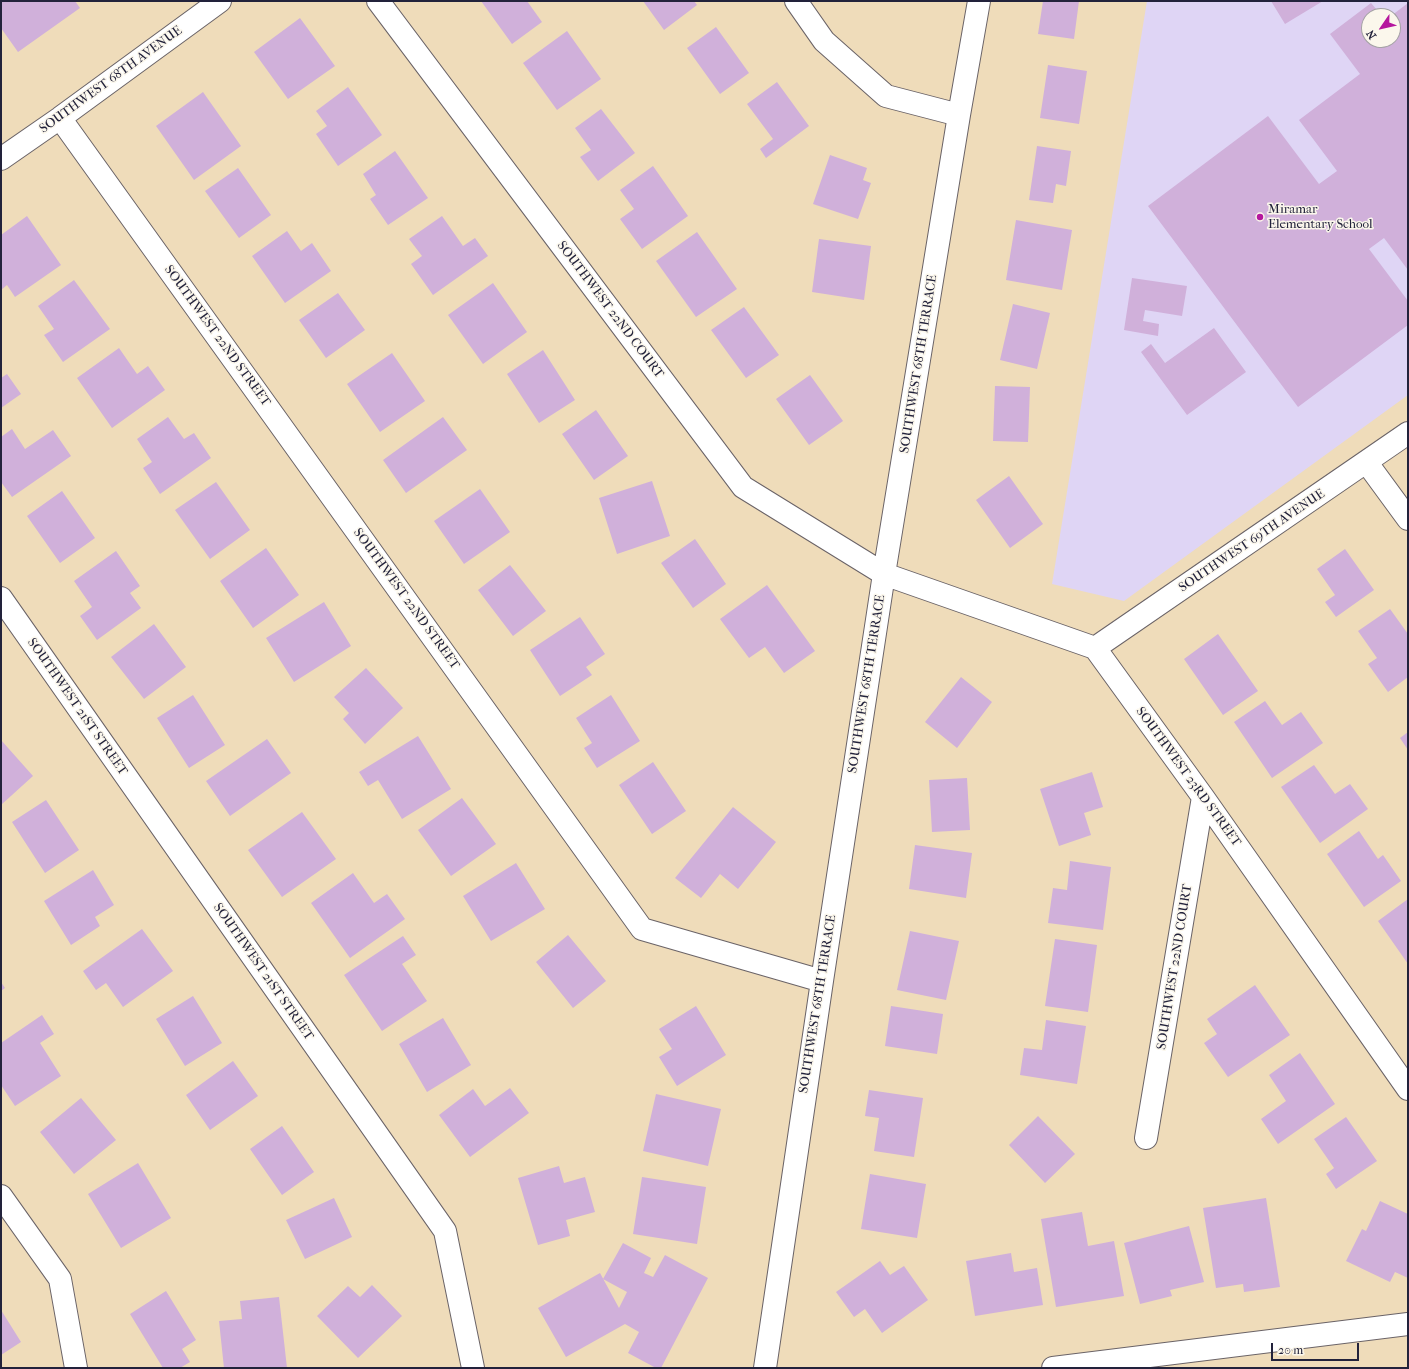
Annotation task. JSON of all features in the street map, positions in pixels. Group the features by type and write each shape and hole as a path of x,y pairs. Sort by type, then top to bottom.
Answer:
{"street":[{"name":"SOUTHWEST 68TH AVENUE","path":"1,159 60,118 220,1"},
{"name":"SOUTHWEST 22ND COURT","path":"378,1 743,487 884,574"},
{"path":"796,1 824,40 886,96 960,115"},
{"name":"SOUTHWEST 68TH TERRACE","path":"765,1368 884,574 980,1"},
{"name":"SOUTHWEST 22ND STREET","path":"60,118 642,929 822,980"},
{"name":"SOUTHWEST 69TH AVENUE","path":"1095,648 1367,463 1408,433"},
{"path":"1367,463 1408,520"},
{"path":"884,574 1095,648"},
{"name":"SOUTHWEST 21ST STREET","path":"1,598 445,1231 473,1368"},
{"name":"SOUTHWEST 23RD STREET","path":"1095,648 1203,797 1408,1089"},
{"name":"SOUTHWEST 22ND COURT","path":"1146,1138 1203,797"},
{"path":"1,1196 60,1279 76,1368"},
{"path":"1053,1368 1408,1324"}],"shaded area":[{"name":"Miramar Elementary School","path":"1147,1 1408,1 1408,395 1124,601 1052,584"}],"building":[{"path":"1,1 75,1 80,8 18,52 1,28"},
{"path":"481,1 527,1 542,22 512,44"},
{"path":"643,1 694,1 697,5 664,30"},
{"path":"1043,1 1079,1 1074,39 1038,34"},
{"path":"1271,1 1323,1 1285,24"},
{"path":"1371,3 1375,8 1364,8"},
{"path":"1408,3 1408,270 1384,238 1369,249 1408,301 1408,325 1298,407 1148,206 1268,116 1319,184 1337,171 1299,120 1360,74 1330,34 1361,11 1361,48 1401,48 1401,8"},
{"path":"300,18 335,66 288,99 254,52"},
{"path":"716,27 749,73 720,94 687,48"},
{"path":"567,31 601,79 557,110 523,63"},
{"path":"1048,65 1087,71 1079,124 1040,118"},
{"path":"777,82 809,126 766,158 760,149 773,139 747,104"},
{"path":"348,87 382,135 338,166 316,134 327,126 316,111"},
{"path":"203,92 241,146 194,180 156,126"},
{"path":"601,109 635,153 598,181 580,157 591,150 575,128"},
{"path":"1037,146 1071,151 1066,186 1056,184 1053,203 1029,200"},
{"path":"395,151 428,198 388,225 370,199 376,195 363,174"},
{"path":"830,155 867,168 863,180 871,183 858,219 813,204"},
{"path":"653,166 688,216 642,249 620,219 634,209 620,190"},
{"path":"238,168 271,215 239,238 205,191"},
{"path":"27,216 61,265 15,297 7,285 1,290 1,235"},
{"path":"442,216 463,246 475,238 488,256 433,295 411,264 422,256 409,239"},
{"path":"1016,220 1072,230 1062,290 1006,280"},
{"path":"287,231 301,251 312,243 331,271 285,303 252,256"},
{"path":"697,232 737,289 696,317 656,261"},
{"path":"819,239 871,246 864,300 812,292"},
{"path":"1132,278 1187,286 1182,316 1145,310 1143,321 1159,324 1158,336 1124,330"},
{"path":"74,280 110,329 63,362 44,335 54,329 38,306"},
{"path":"493,283 527,332 483,364 448,315"},
{"path":"338,293 365,330 326,358 299,320"},
{"path":"1013,304 1050,313 1037,369 1000,360"},
{"path":"744,307 779,355 746,378 711,330"},
{"path":"1214,328 1246,372 1187,415 1141,352 1151,344 1165,363"},
{"path":"119,348 137,374 148,366 165,390 112,428 77,378"},
{"path":"543,350 575,400 539,423 507,374"},
{"path":"392,353 425,401 380,432 347,384"},
{"path":"7,374 21,394 1,408 1,378"},
{"path":"810,375 843,421 809,445 776,399"},
{"path":"995,386 1030,387 1028,442 993,441"},
{"path":"596,410 628,456 594,480 562,434"},
{"path":"168,417 184,439 194,433 211,458 160,494 143,468 152,462 137,439"},
{"path":"443,417 467,450 406,493 383,460"},
{"path":"12,429 25,449 53,430 71,456 12,497 1,482 1,437"},
{"path":"1009,476 1043,524 1010,548 976,500"},
{"path":"652,481 670,536 617,554 599,498"},
{"path":"216,482 250,530 210,559 175,510"},
{"path":"480,489 510,532 464,564 434,521"},
{"path":"62,491 95,538 60,563 27,516"},
{"path":"695,539 726,584 693,608 661,563"},
{"path":"266,548 299,595 253,628 220,581"},
{"path":"1345,549 1374,590 1336,617 1325,602 1335,595 1317,569"},
{"path":"116,551 140,586 130,593 141,608 97,640 80,616 92,607 74,581"},
{"path":"510,565 546,611 513,636 478,590"},
{"path":"767,585 815,651 784,673 765,647 749,658 720,619"},
{"path":"324,602 351,646 294,682 266,638"},
{"path":"1390,609 1408,634 1408,677 1388,692 1368,664 1377,658 1358,631"},
{"path":"580,617 605,654 586,667 592,675 560,696 530,650"},
{"path":"154,624 186,667 144,699 111,657"},
{"path":"1218,634 1258,691 1223,715 1184,659"},
{"path":"366,668 403,708 365,744 343,719 349,713 334,697"},
{"path":"961,677 992,702 957,748 925,722"},
{"path":"193,695 225,745 189,768 157,718"},
{"path":"611,695 640,741 597,768 584,748 592,743 576,718"},
{"path":"1265,701 1282,725 1301,712 1323,743 1272,778 1234,722"},
{"path":"1408,732 1408,750 1400,738"},
{"path":"418,736 451,789 402,819 378,780 368,786 359,772"},
{"path":"267,739 291,773 230,816 206,781"},
{"path":"1,740 33,776 1,805"},
{"path":"653,762 686,811 652,834 619,785"},
{"path":"1314,765 1335,794 1350,784 1368,809 1320,843 1281,787"},
{"path":"1092,772 1103,807 1084,813 1091,835 1059,846 1040,789"},
{"path":"967,778 970,830 932,832 929,780"},
{"path":"462,798 496,844 451,876 418,830"},
{"path":"46,800 79,850 45,873 12,822"},
{"path":"733,807 776,842 738,889 720,874 701,898 675,878"},
{"path":"302,812 336,859 282,897 248,850"},
{"path":"1359,831 1378,859 1383,855 1401,881 1364,907 1327,854"},
{"path":"915,845 972,853 966,898 909,889"},
{"path":"1070,861 1111,867 1103,930 1048,923 1053,888 1067,890"},
{"path":"516,863 545,909 491,941 463,896"},
{"path":"93,870 114,905 95,917 100,926 71,945 44,901"},
{"path":"353,873 374,903 387,894 405,919 350,958 311,903"},
{"path":"1408,899 1408,964 1378,921"},
{"path":"142,929 173,971 123,1007 106,983 96,990 83,971"},
{"path":"910,931 959,941 946,1000 897,990"},
{"path":"568,935 606,981 573,1008 536,962"},
{"path":"403,936 416,955 402,964 427,1001 382,1031 344,975"},
{"path":"1055,939 1097,945 1088,1012 1045,1006"},
{"path":"1,982 5,988 1,991"},
{"path":"1255,985 1290,1035 1228,1077 1204,1043 1217,1034 1207,1019"},
{"path":"193,996 222,1043 185,1066 156,1019"},
{"path":"696,1006 726,1055 677,1086 659,1057 672,1049 659,1029"},
{"path":"891,1006 943,1014 937,1054 885,1046"},
{"path":"42,1015 54,1034 40,1043 61,1076 15,1106 1,1085 1,1043"},
{"path":"443,1018 471,1065 427,1092 399,1044"},
{"path":"1046,1020 1086,1026 1077,1084 1020,1075 1024,1048 1042,1050"},
{"path":"1300,1053 1335,1104 1278,1144 1261,1119 1286,1101 1269,1075"},
{"path":"233,1061 258,1096 210,1130 186,1095"},
{"path":"510,1088 529,1113 470,1157 439,1115 473,1089 485,1106"},
{"path":"869,1090 923,1098 914,1157 874,1151 879,1118 865,1116"},
{"path":"656,1094 721,1109 708,1166 643,1151"},
{"path":"81,1098 116,1140 74,1174 40,1132"},
{"path":"1038,1116 1075,1154 1045,1183 1009,1145"},
{"path":"1346,1117 1377,1161 1336,1189 1326,1174 1334,1168 1314,1139"},
{"path":"282,1126 314,1172 282,1195 250,1149"},
{"path":"138,1163 171,1218 121,1248 88,1194"},
{"path":"559,1166 564,1183 585,1177 595,1212 566,1220 570,1236 538,1245 518,1178"},
{"path":"870,1174 926,1184 917,1238 861,1229"},
{"path":"642,1177 706,1187 697,1244 633,1234"},
{"path":"334,1198 352,1237 305,1259 286,1220"},
{"path":"1266,1198 1280,1287 1244,1292 1243,1284 1216,1288 1203,1208"},
{"path":"1380,1201 1408,1214 1408,1278 1395,1272 1390,1282 1346,1261 1362,1229 1366,1231"},
{"path":"1082,1212 1088,1246 1114,1241 1124,1296 1056,1307 1041,1219"},
{"path":"1189,1226 1204,1282 1170,1290 1172,1296 1140,1304 1124,1243"},
{"path":"623,1243 651,1258 644,1273 653,1277 665,1255 708,1278 661,1368 656,1368 628,1353 639,1332 625,1324 566,1357 538,1308 600,1273 603,1279","holes":["603,1279 627,1292 619,1308"]},
{"path":"1011,1253 1014,1272 1037,1268 1043,1305 975,1316 966,1261"},
{"path":"880,1261 890,1275 904,1266 928,1300 882,1333 865,1309 854,1317 836,1292"},
{"path":"372,1285 402,1316 358,1358 317,1316 348,1286 360,1297"},
{"path":"166,1291 196,1340 182,1349 190,1362 180,1368 163,1368 130,1314"},
{"path":"279,1297 287,1368 224,1368 219,1321 242,1319 240,1301"},
{"path":"1,1310 21,1342 1,1355"}],"place":[{"name":"Miramar Elementary School","path":"1260,217"}]}
